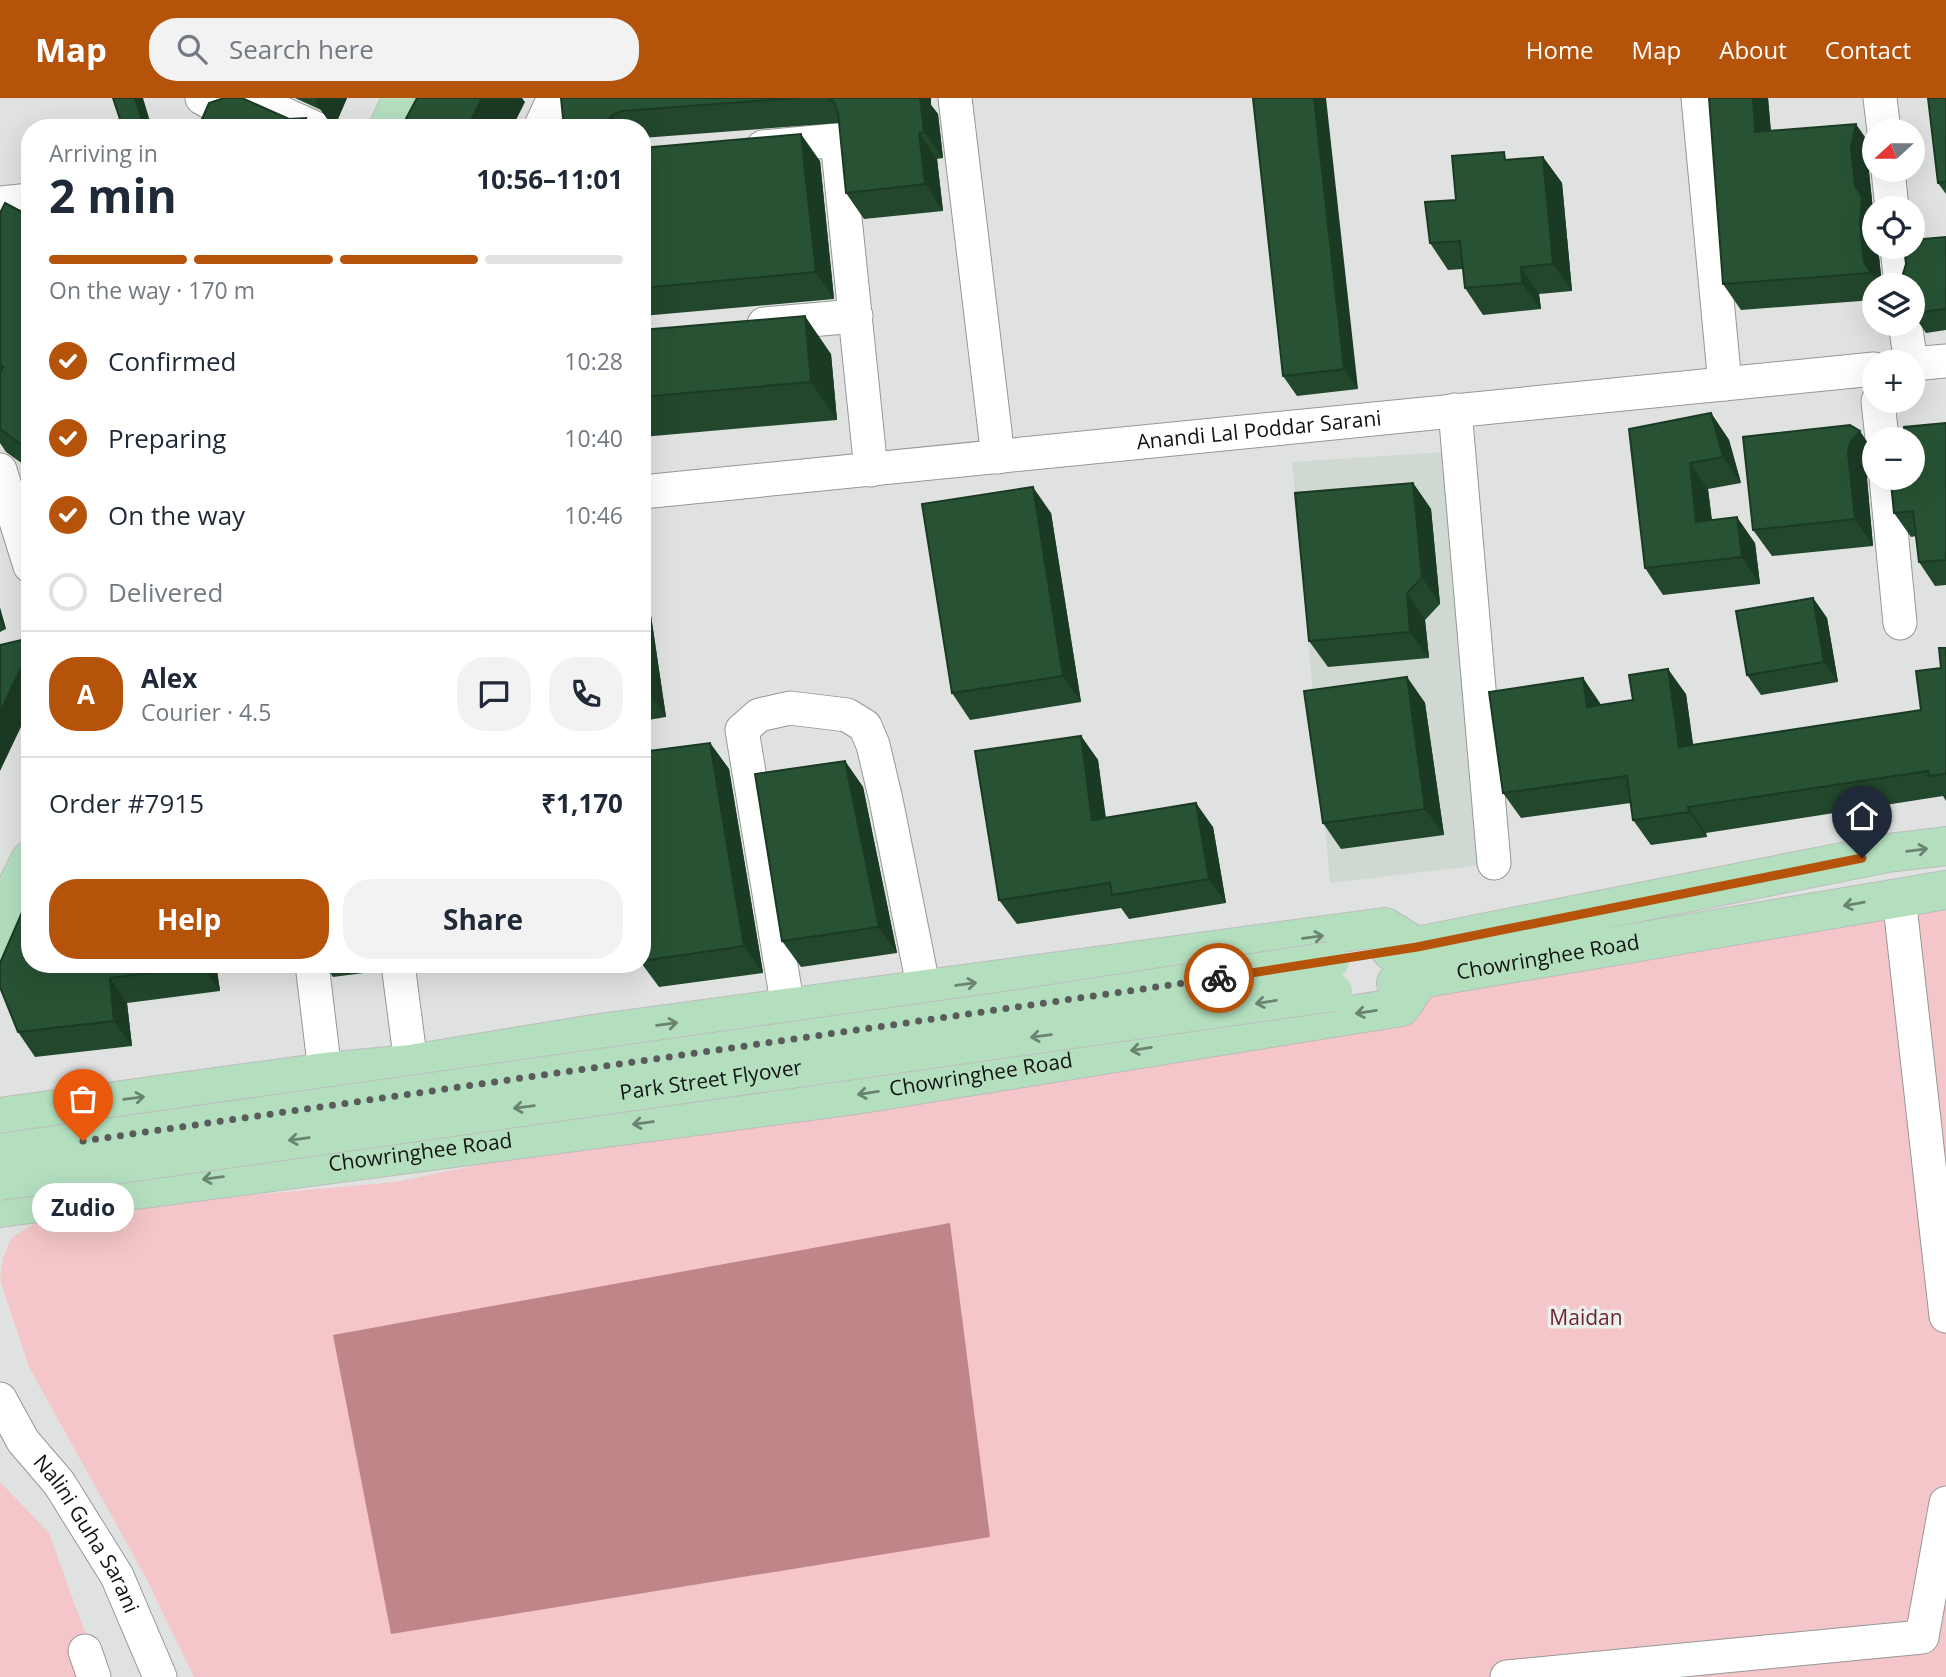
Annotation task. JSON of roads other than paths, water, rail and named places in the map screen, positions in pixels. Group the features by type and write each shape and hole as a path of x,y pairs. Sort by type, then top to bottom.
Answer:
{"main road":[{"path":"392,119 402,98"},
{"name":"Chowringhee Road","path":"1418,963 1888,853 1946,846"},
{"path":"0,944 16,873"},
{"name":"Chowringhee Road","path":"1418,963 1946,890"},
{"path":"0,1117 326,1072 411,1064 600,1033 786,996 921,977 1385,927 1418,963"},
{"name":"Chowringhee Road","path":"0,1208 855,1095 1401,1007 1418,963"},
{"name":"Park Street Flyover","path":"0,1181 1418,963"},
{"name":"Park Street Flyover","path":"0,1153 1019,1009 1331,977"},
{"path":"600,1033 580,1054 575,1081 584,1109 606,1128"}],"street":[{"path":"202,98 225,111 254,99 296,119"},
{"path":"544,119 554,98"},
{"path":"955,98 998,457"},
{"path":"1698,98 1726,384"},
{"path":"1881,98 1883,119"},
{"path":"726,150 837,140 871,470"},
{"path":"0,203 21,201"},
{"path":"736,327 856,316"},
{"path":"1925,362 1946,361"},
{"name":"Anandi Lal Poddar Sarani","path":"651,491 1862,370"},
{"path":"1455,410 1494,863"},
{"path":"0,470 21,529"},
{"path":"1887,490 1900,624"},
{"path":"786,996 742,730 759,715 790,708 847,716 865,726 876,756 921,977"},
{"path":"1899,897 1946,1316"},
{"path":"313,973 326,1072"},
{"path":"399,973 411,1064"},
{"name":"Nalini Guha Sarani","path":"0,1399 23,1441 59,1483 117,1576 160,1677"},
{"path":"1507,1677 1922,1637 1946,1503"}],"place":[{"name":"Zudio","path":"83,1141"}],"park label":[{"name":"Maidan","path":"1586,1318"}]}
